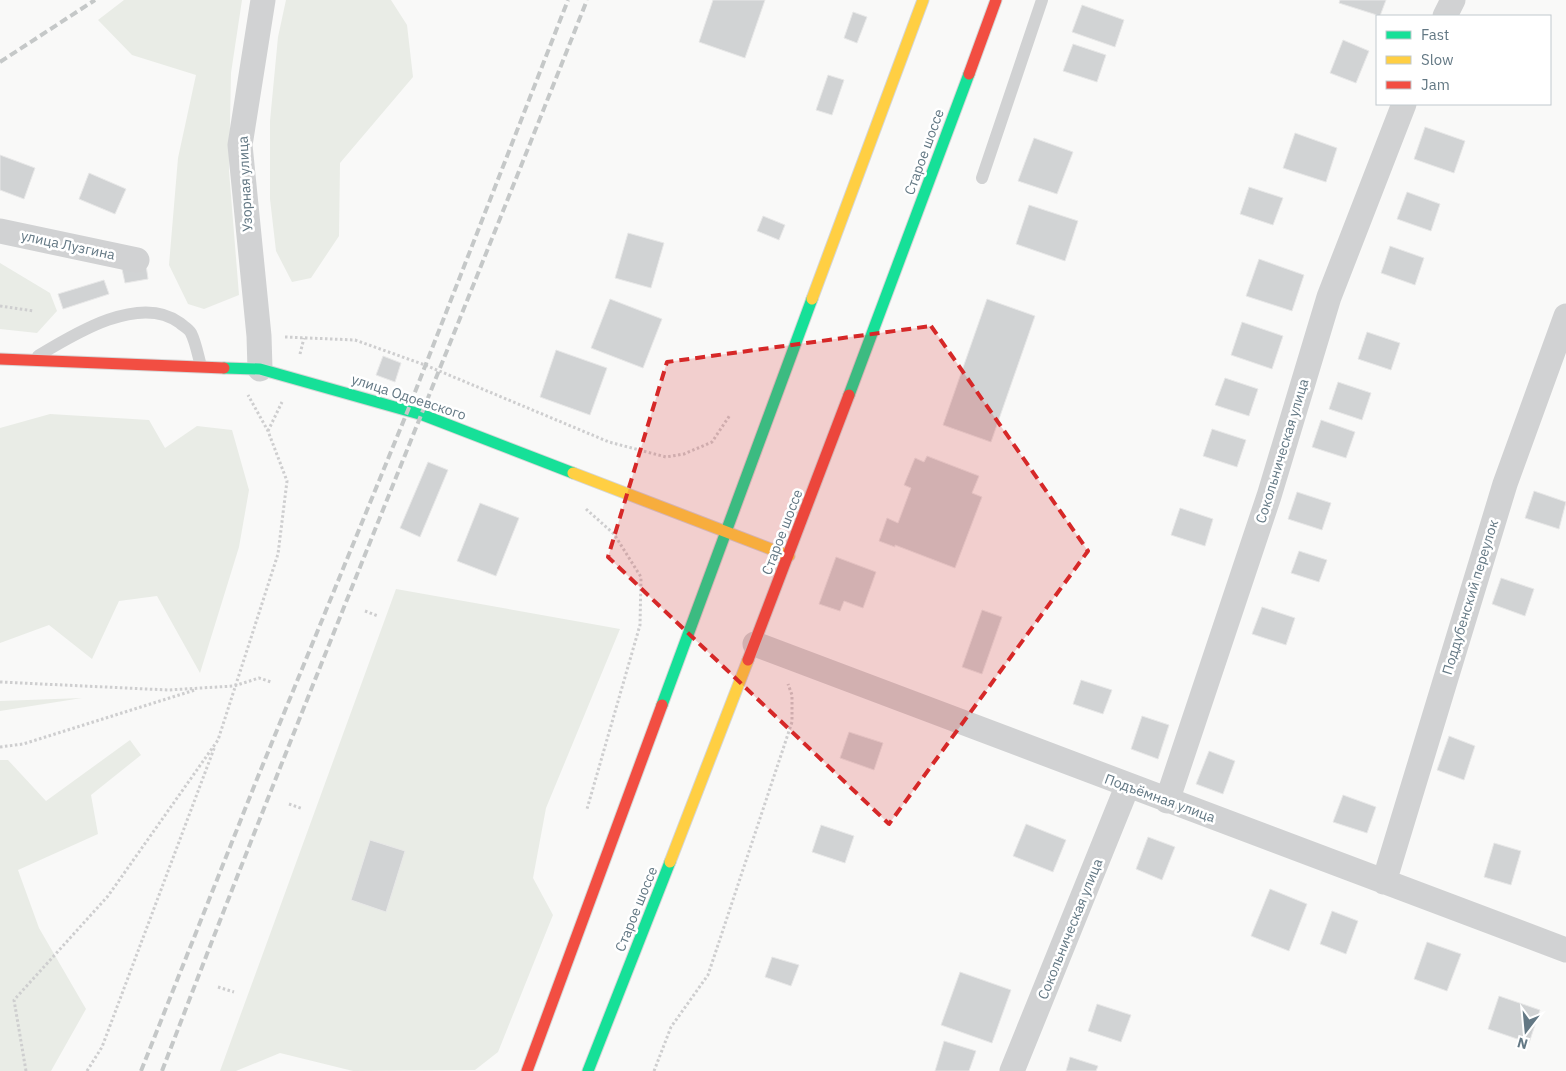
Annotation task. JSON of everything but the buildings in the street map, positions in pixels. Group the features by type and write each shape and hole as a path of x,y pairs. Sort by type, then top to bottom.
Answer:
{"main road":[{"path":"526,1071 724,532 923,0"},
{"name":"Старое шоссе","path":"588,1071 789,556 996,0"},
{"name":"улица Одоевского","path":"0,359 232,366 260,369 408,410 789,556"}],"street":[{"name":"Узорная улица","path":"260,369 259,336 240,145 263,0"},
{"path":"1446,15 1453,0"},
{"name":"Сокольническая улица","path":"1167,801 1269,496 1329,296 1404,105"},
{"name":"улица Лузгина","path":"0,231 137,260"},
{"name":"Поддубенский переулок","path":"1384,882 1505,484 1566,316"},
{"name":"Подъёмная улица","path":"755,644 1127,786 1566,950"},
{"name":"Сокольническая улица","path":"1012,1071 1127,786"}],"lane":[{"path":"982,178 1042,0"},
{"path":"31,360 74,334 124,315 150,311 171,316 191,332 201,366"}],"path":[{"path":"0,306 34,311"},
{"path":"259,336 355,340 425,365 608,442 666,456 684,454 712,442 730,415"},
{"path":"87,1071 102,1047 218,740 278,554 286,481 268,431 232,366"},
{"path":"577,504 586,508 614,534 641,577 640,625 587,809"},
{"path":"365,611 378,616"},
{"path":"654,1071 671,1027 708,974 792,722 792,695 785,676 790,656"},
{"path":"0,682 168,690 234,686 259,678 271,682"},
{"path":"0,747 23,744 200,689"},
{"path":"26,1071 14,1000 108,896 218,740"},
{"path":"289,804 302,809"},
{"path":"218,987 234,992"}],"highlighted area":[{"path":"931,326 1088,551 889,824 608,557 667,362"}],"shaded area":[{"path":"124,0 242,0 231,73 229,171 239,295 204,309 188,304 169,265 178,158 196,75 132,55 98,20"},
{"path":"286,0 391,0 407,25 413,77 340,163 339,236 311,278 292,282 276,251 270,199 270,121 278,37"},
{"path":"0,263 50,293 57,311 37,333 0,329"},
{"path":"50,414 149,420 165,448 197,426 232,430 249,490 239,547 200,673 157,596 119,601 92,659 49,625 0,643 0,428"},
{"path":"396,589 620,629 546,808 533,878 553,915 498,1052 475,1070 353,1071 280,1053 236,1071 220,1071"},
{"path":"82,698 0,711 0,701"},
{"path":"130,740 141,755 91,795 98,834 18,870 39,928 86,1009 51,1071 0,1071 0,760 8,760 46,801"}],"railway":[{"path":"0,62 95,0"},
{"path":"141,1071 257,779 408,410 568,0"},
{"path":"162,1071 320,668 587,0"}],"traffic: fast":[{"path":"849,395 969,74"},
{"path":"662,705 812,299"},
{"path":"224,368 260,369 423,415 573,473"},
{"path":"588,1071 670,862"}],"traffic: slow":[{"path":"812,299 923,0"},
{"path":"573,473 789,556"},
{"path":"670,862 748,660"}],"traffic: jam":[{"path":"969,74 996,0"},
{"path":"0,359 224,368"},
{"path":"748,660 849,395"},
{"path":"527,1071 662,705"}]}
